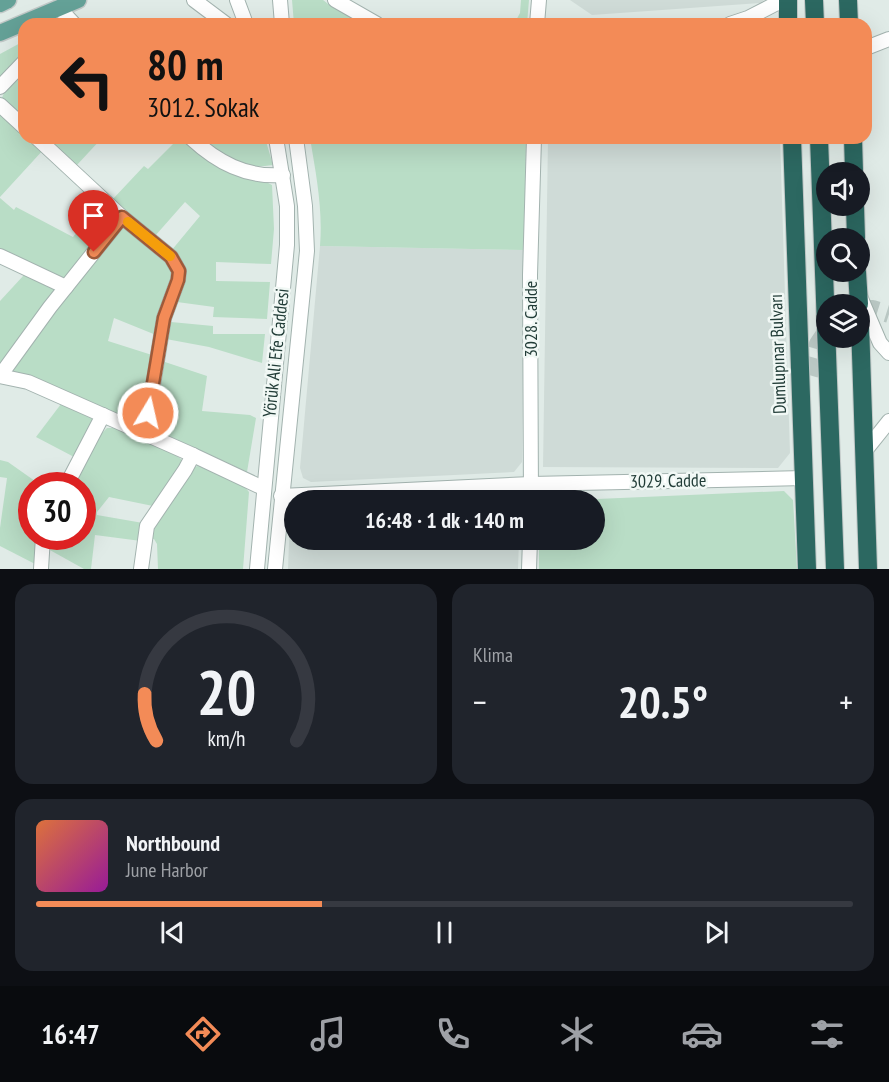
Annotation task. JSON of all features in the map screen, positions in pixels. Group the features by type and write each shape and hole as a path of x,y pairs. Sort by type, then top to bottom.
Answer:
{"highway":[{"path":"788,0 788,18"},
{"path":"814,0 815,18"},
{"path":"848,0 849,18"},
{"name":"Dumlupınar Bulvarı","path":"792,144 807,569"},
{"path":"819,144 835,569"},
{"path":"853,144 854,162"},
{"path":"861,348 868,569"},
{"path":"810,375 819,569"}],"main road":[{"path":"0,4 8,0"},
{"path":"66,18 78,0"},
{"path":"0,33 18,25"}],"street":[{"path":"194,0 218,18"},
{"path":"237,0 244,18"},
{"path":"280,0 282,18"},
{"path":"335,0 366,18"},
{"path":"538,18 539,0"},
{"path":"743,18 783,0"},
{"path":"872,46 889,39"},
{"path":"0,87 18,68"},
{"path":"0,105 18,121"},
{"path":"43,144 122,217 171,257 179,271 164,318 145,434"},
{"path":"199,144 222,162 237,169 264,175 283,175"},
{"name":"Yörük Ali Efe Caddesi","path":"257,569 287,245 287,214 277,144"},
{"name":"Yörük Ali Efe Caddesi","path":"275,569 307,251 305,206 297,144"},
{"name":"3028. Cadde","path":"531,490 530,275 534,144"},
{"path":"122,217 66,287 0,376 28,382 263,488"},
{"path":"0,256 66,287"},
{"path":"870,323 880,343 889,353"},
{"path":"73,472 103,415"},
{"path":"865,451 889,421"},
{"path":"141,569 147,526 185,470 192,454"},
{"name":"3029. Cadde","path":"281,496 531,484 804,478"},
{"path":"41,569 42,550"},
{"path":"529,569 530,550"}],"shaded area":[{"path":"570,0 764,0 760,3 592,15"},
{"path":"548,144 780,144 790,453 778,468 543,467"},
{"path":"320,246 524,250 522,462 514,472 311,482 303,478 300,468"},
{"path":"289,550 519,550 518,569 288,569"}],"green space":[{"path":"292,0 323,0 353,18 294,18"},
{"path":"521,0 529,0 528,18 517,18"},
{"path":"18,44 18,63 0,82 0,54"},
{"path":"18,78 18,114 2,98"},
{"path":"0,110 18,126 18,144 38,144 44,149 0,197"},
{"path":"52,144 96,144 76,166"},
{"path":"173,144 201,144 266,178 266,182 272,185 274,229 271,264 216,262 216,281 270,282 267,319 213,317 214,307 177,302 171,251 200,216 185,202 155,236 112,200 144,166 148,169"},
{"path":"207,144 267,144 273,165 250,166 232,161"},
{"path":"311,144 526,144 524,250 320,246 320,205"},
{"path":"0,198 14,210 16,207 73,237 101,203 112,216 111,222 68,278 61,277 0,250"},
{"path":"123,227 168,260 172,279 156,335 114,318 108,341 152,355 142,416 138,422 134,423 13,373 12,369 38,332 118,230"},
{"path":"24,275 52,286 56,292 0,365 0,301"},
{"path":"171,322 213,326 213,334 265,334 262,363 209,347 166,339"},
{"path":"162,361 207,376 202,411 250,415 256,418 247,472 152,428"},
{"path":"61,404 97,421 76,458 36,437"},
{"path":"107,428 115,428 181,459 182,463 153,506 109,497 97,512 97,515 143,523 141,541 96,535 96,472 79,472 99,436"},
{"path":"0,460 8,462 22,472 18,472 18,550 38,550 37,565 0,546 0,528 7,478 0,477"},
{"path":"198,466 243,485 249,492 243,569 158,569 157,544 154,539 150,539 152,531 194,467"},
{"path":"784,491 793,500 797,569 539,569 539,550 605,550 605,499"},
{"path":"50,550 93,550 91,569 84,569"}],"tunnel":[{"path":"870,309 889,314"},
{"path":"809,375 817,348"}],"slow traffic":[{"path":"128,222 170,256"}],"route":[{"path":"94,252 122,217 171,257 179,271 164,318 148,413"}]}
